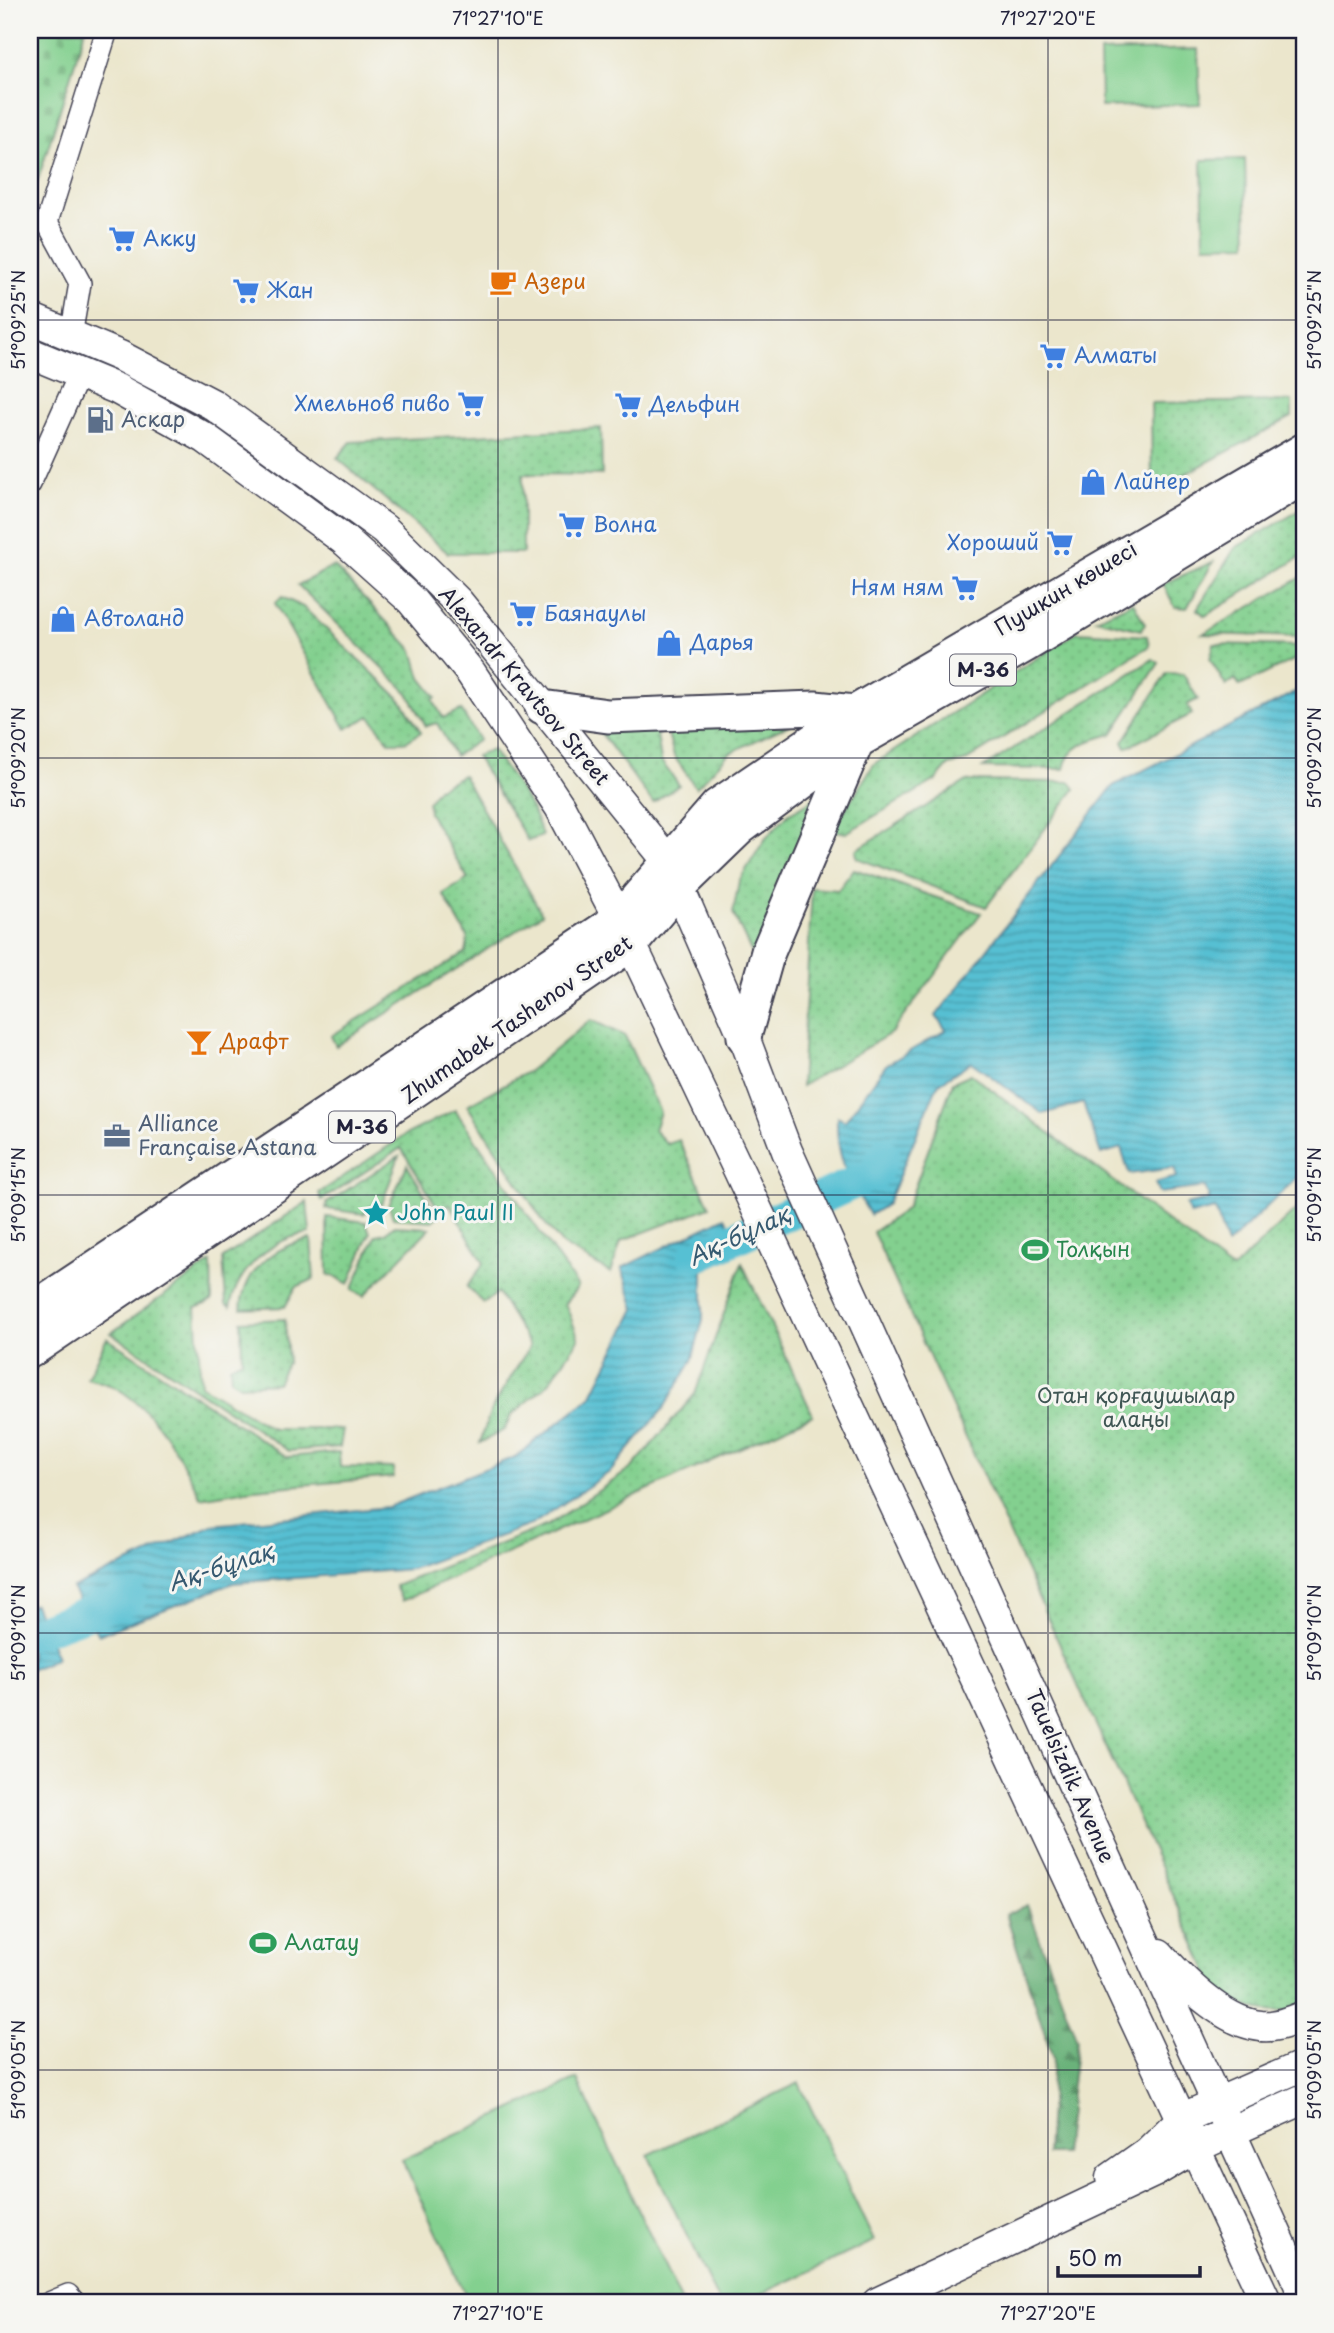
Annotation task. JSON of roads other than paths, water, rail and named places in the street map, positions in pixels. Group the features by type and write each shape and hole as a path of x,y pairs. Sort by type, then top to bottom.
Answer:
{"main road":[{"name":"Alexandr Kravtsov Street","path":"30,318 120,356 212,404 384,529 458,602 673,874 744,1037 787,1151"},
{"name":"Alexandr Kravtsov Street","path":"30,353 117,389 205,438 344,540 411,600 471,673 560,807 625,931 739,1171"},
{"name":"Пушкин көшесі","path":"673,874 717,806 856,727 1304,450"},
{"name":"Пушкин көшесі","path":"856,727 1027,645 1304,477"},
{"path":"542,707 608,716 815,708 856,727 768,952 744,1037"},
{"name":"Zhumabek Tashenov Street","path":"30,1351 625,931 673,874"},
{"name":"Zhumabek Tashenov Street","path":"30,1311 625,931"},
{"name":"Tauelsizdik Avenue","path":"787,1151 1304,2295"},
{"name":"Tauelsizdik Avenue","path":"739,1171 1183,2118 1266,2303"},
{"path":"1141,1934 1180,1978 1223,2010 1261,2026 1304,2016"},
{"path":"877,2303 1012,2242 1062,2213 1148,2151 1183,2118 1304,2065"},
{"path":"1062,2213 1156,2171 1196,2147 1304,2099"}],"street":[{"path":"71,336 80,283 47,222 107,30"},
{"path":"30,484 80,373"},
{"path":"49,2303 68,2295 75,2303"}],"water":[{"path":"1304,688 1304,1171 1227,1245 1215,1209 1190,1215 1186,1205 1210,1199 1205,1187 1159,1193 1155,1183 1177,1177 1174,1168 1129,1174 1121,1148 1101,1154 1083,1103 1043,1114 971,1062 938,1084 887,1204 870,1215 841,1158 837,1117 845,1121 886,1065 946,1030 936,1016 1113,786"},
{"path":"725,1217 743,1251 703,1270 703,1319 692,1361 664,1408 611,1471 533,1524 411,1569 233,1583 98,1635 72,1588 212,1525 388,1507 515,1457 591,1397 635,1309 622,1268"},
{"path":"34,1604 57,1658 30,1670 30,1605"}],"waterway":[{"name":"Ақ-бұлақ","path":"694,1257 875,1173 884,1155"},
{"name":"Ақ-бұлақ","path":"30,1634 130,1598"}],"place":[{"name":"Акку","path":"122,239"},
{"name":"Азери","path":"503,282"},
{"name":"Жан","path":"246,291"},
{"name":"Алматы","path":"1053,356"},
{"name":"Хмельнов пиво","path":"471,404"},
{"name":"Дельфин","path":"628,405"},
{"name":"Аскар","path":"100,420"},
{"name":"Лайнер","path":"1093,482"},
{"name":"Волна","path":"572,525"},
{"name":"Хороший","path":"1060,543"},
{"name":"Ням ням","path":"965,588"},
{"name":"Баянаулы","path":"523,614"},
{"name":"Автоланд","path":"63,619"},
{"name":"Дарья","path":"669,643"},
{"name":"Драфт","path":"199,1042"},
{"name":"Alliance Française Astana","path":"117,1136"},
{"name":"John Paul II","path":"376,1213"},
{"name":"Толқын","path":"1035,1250"},
{"name":"Алатау","path":"263,1943"}],"park label":[{"name":"Отан қорғаушылар алаңы","path":"1136,1408"}]}
